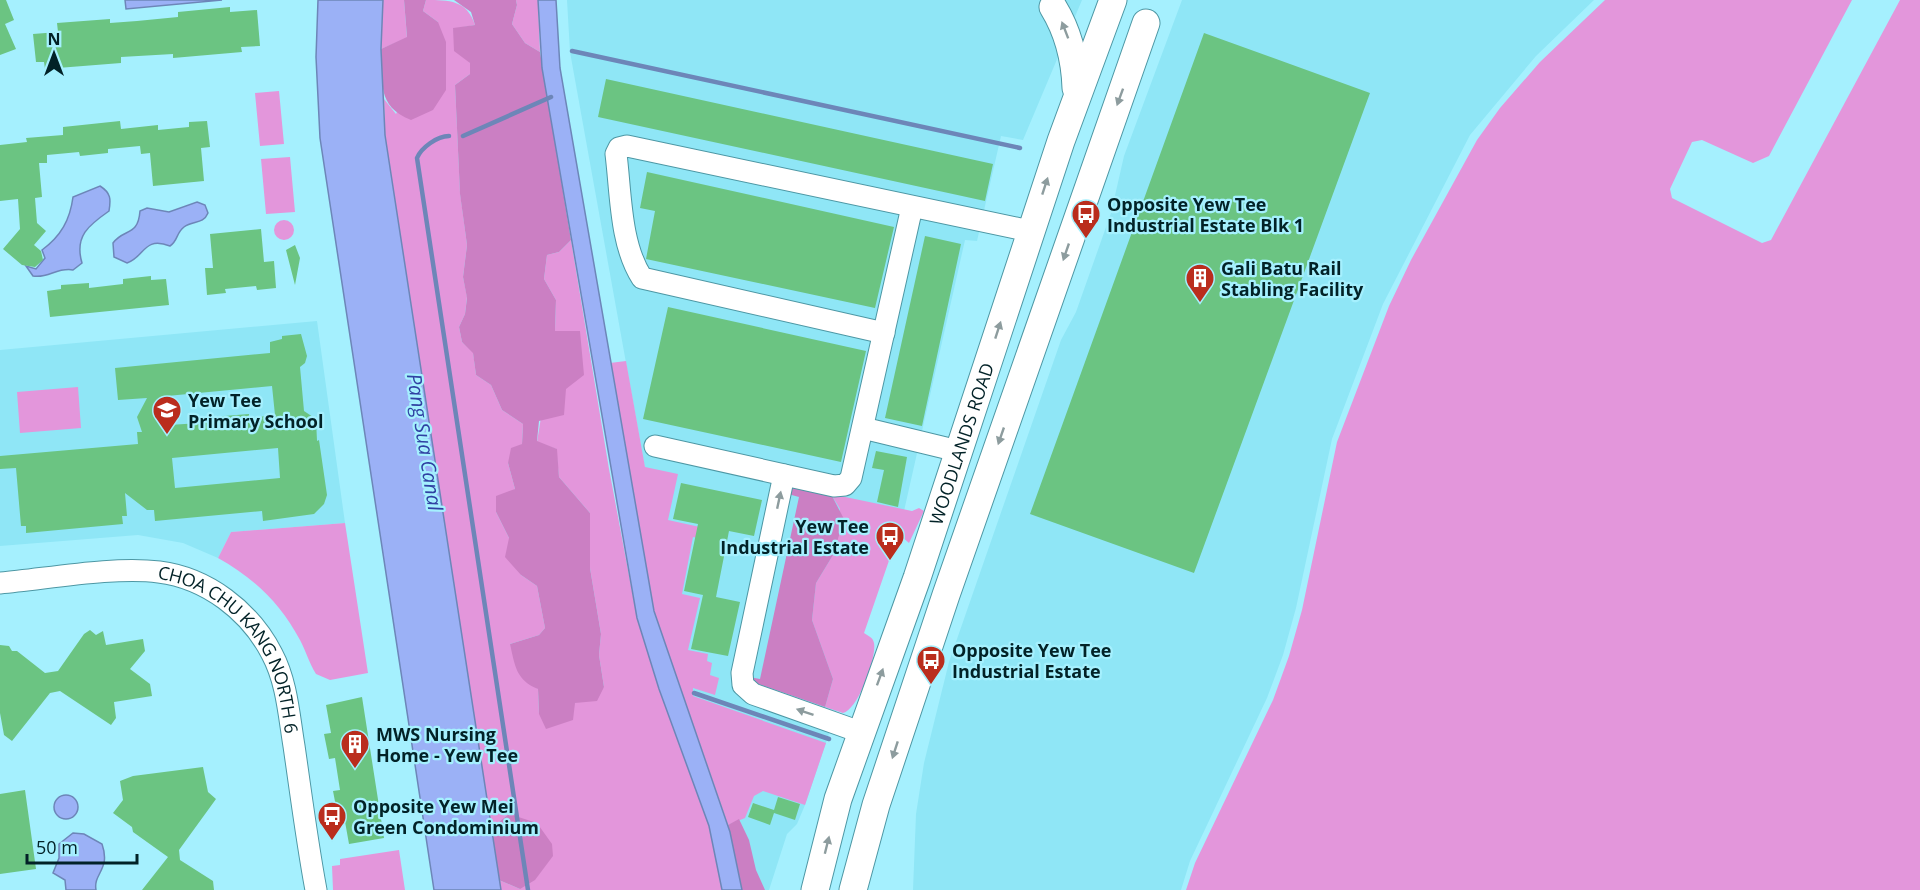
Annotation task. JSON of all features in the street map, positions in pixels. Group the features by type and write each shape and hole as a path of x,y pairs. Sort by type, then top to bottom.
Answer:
{"main road":[{"name":"WOODLANDS ROAD","path":"815,890 838,799 860,732 917,578 1030,231 1113,0"},
{"path":"1053,7 1066,31 1075,63 1077,95"},
{"name":"WOODLANDS ROAD","path":"854,890 876,805 1146,23"},
{"path":"1061,141 1082,128 1089,128 1096,136 1099,157"},
{"path":"868,890 876,805"}],"street":[{"path":"884,333 642,278 632,263 628,246 616,154 619,148 627,146 1030,231"},
{"path":"655,446 834,486 845,485 851,478 912,207"},
{"path":"863,428 958,451"},
{"path":"784,475 742,673 743,685 753,694 860,732"},
{"name":"CHOA CHU KANG NORTH 6","path":"0,583 123,572 158,572 190,579 213,590 233,606 255,628 273,655 286,693 316,890"}],"shaded area":[{"path":"383,0 404,0 407,38 381,49"},
{"path":"404,0 426,0 423,11 438,22 446,42 446,90 433,110 411,120 392,108 382,82 381,49 407,37"},
{"path":"426,0 450,1 462,6 472,17 475,25 453,29 470,63 470,74 455,85 460,193 467,245 463,277 467,297 465,314 459,327 462,342 473,352 476,375 491,385 502,410 523,424 522,444 508,463 515,489 496,512 509,538 521,575 537,586 545,628 539,635 510,644 538,689 539,714 575,703 604,687 599,655 601,634 590,568 590,513 559,477 556,449 537,442 555,331 556,300 544,279 547,255 559,252 571,240 609,469 637,618 659,689 709,826 722,890 501,890 499,880 520,889 509,814 491,828 385,135 384,99 396,114 438,22 423,11"},
{"path":"454,0 516,0 517,5 512,24 525,43 540,52 571,240 559,252 547,255 544,279 556,300 555,331 580,331 584,375 566,389 564,415 539,421 537,441 557,449 559,477 590,513 590,568 601,634 599,655 604,687 597,701 575,703 573,720 546,729 539,714 538,689 521,677 515,666 510,644 539,635 545,628 537,586 521,575 505,557 509,538 496,512 496,496 515,489 508,463 511,448 522,444 523,424 502,410 491,385 476,375 473,353 462,342 459,327 465,314 467,298 463,277 467,245 460,194 455,85 470,74 470,63 454,51 453,28 475,25 471,12"},
{"path":"516,0 538,0 540,52 525,43 512,24 517,5"},
{"name":"Yew Tee Industrial Estate","path":"567,0 1082,0 1023,140 1001,136 977,241 965,240 904,511 805,805 797,824 787,834 769,890 749,890 693,697 693,676 674,629 570,52"},
{"path":"1182,0 1594,0 1536,56 1470,135 1383,304 1332,439 1296,608 1283,655 1267,698 1190,861 1181,890 913,890 916,814 924,763 949,662 1061,340 1076,312 1111,213 1124,156"},
{"path":"1605,0 1852,0 1769,156 1753,163 1702,140 1692,142 1670,189 1672,198 1762,243 1771,240 1900,0 1920,0 1920,890 1186,890 1195,863 1273,700 1289,656 1302,610 1337,442 1389,306 1411,260 1477,140 1500,108 1540,62"},
{"path":"279,91 284,144 260,146 255,93"},
{"path":"290,157 295,212 266,214 261,159"},
{"path":"284,220 291,223 294,230 291,237 284,240 277,237 274,230 277,223"},
{"name":"Yew Tee Primary School","path":"317,321 345,523 231,532 218,558 183,543 138,535 0,546 0,350"},
{"path":"626,361 645,467 678,474 668,520 709,529 706,540 693,537 682,594 700,598 688,650 708,654 707,661 712,663 710,675 719,678 715,695 693,688 693,696 826,743 805,805 763,791 754,796 745,818 728,825 654,611 610,363"},
{"path":"78,387 81,428 20,433 17,392"},
{"path":"792,487 831,494 844,519 833,555 816,583 812,620 833,679 825,707 758,684 749,677 760,679 799,497 788,494"},
{"path":"831,494 912,511 919,508 924,511 909,543 901,536 893,549 864,633 874,643 873,659 855,703 843,713 825,707 833,679 812,620 816,583 833,555 840,509"},
{"path":"345,523 368,673 330,680 316,674 300,640 275,603 243,574 218,558 231,532"},
{"path":"509,814 537,823 552,844 553,856 535,880 520,889 499,880 491,828"},
{"path":"739,819 749,840 756,870 765,890 742,890 728,825"},
{"path":"399,850 405,890 333,890 332,866 340,865 340,859"}],"water":[{"path":"125,0 222,0 126,9"},
{"name":"Pang Sua Canal","path":"318,0 383,0 381,49 385,135 501,890 434,890 320,138 316,57"},
{"path":"538,0 556,0 560,68 654,611 730,832 742,890 722,890 709,826 659,689 637,618 542,68"},
{"path":"100,186 109,197 109,211 85,232 80,245 82,263 73,270 33,276 26,266 36,269 45,258 42,250 64,227 73,197"},
{"path":"197,202 205,205 208,213 206,217 184,227 170,246 149,245 127,263 114,257 113,243 117,238 133,229 139,219 140,211 147,208 169,212"},
{"path":"66,795 75,798 78,807 75,816 66,819 57,816 54,807 57,798"},
{"path":"73,833 84,834 102,844 104,860 97,879 96,890 66,890 65,880 53,873 59,858 59,844"}],"building":[{"path":"0,0 6,0 14,20 5,24 16,49 0,55"},
{"path":"230,7 230,12 257,10 260,46 241,47 242,52 173,58 173,54 121,57 121,63 45,69 44,62 36,62 33,34 58,32 57,23 110,19 110,23 137,21 178,17 178,12"},
{"name":"Gali Batu Rail Stabling Facility","path":"1204,33 1370,93 1194,573 1030,514"},
{"path":"606,79 993,164 985,201 598,117"},
{"path":"120,121 121,129 158,125 158,130 189,127 189,122 207,121 210,147 201,148 204,181 153,186 150,153 141,154 140,146 108,149 108,153 80,156 79,152 47,155 47,163 39,163 42,197 35,198 37,223 46,231 34,245 41,251 43,260 35,267 22,265 3,249 20,229 18,199 0,201 0,145 27,142 26,138 63,135 63,127"},
{"path":"647,172 894,227 875,308 646,259 655,211 640,208"},
{"path":"261,229 264,262 274,261 276,288 257,290 256,286 225,289 226,293 207,295 205,268 213,268 210,234"},
{"path":"925,236 961,244 922,426 885,418"},
{"path":"295,245 300,258 295,285 286,250"},
{"path":"151,276 151,280 166,279 169,305 50,317 47,291 61,289 61,285 89,283 89,288 123,284 123,279"},
{"path":"668,307 866,351 841,462 643,419"},
{"path":"301,334 307,356 305,363 300,367 304,411 316,419 317,441 319,440 327,495 324,504 314,514 263,521 262,511 155,521 154,510 147,510 125,493 127,516 122,516 123,524 26,533 26,526 21,526 16,468 0,469 0,456 138,444 137,432 142,432 137,417 147,398 118,400 115,368 270,353 270,342 282,339 282,336","holes":["272,386 275,415 249,418 249,414 199,418 200,423 169,425 167,396","278,448 280,478 175,488 172,458"]},
{"path":"876,451 907,457 898,507 877,502 884,470 872,468"},
{"path":"681,483 762,500 754,536 729,531 716,597 740,602 728,656 691,649 703,595 684,591 698,524 673,519"},
{"path":"90,630 96,635 103,631 106,645 143,639 145,651 130,669 150,684 152,696 114,702 116,718 111,725 60,691 50,693 12,741 4,735 0,713 0,645 9,646 12,651 17,651 45,673 58,671 84,634"},
{"name":"MWS Nursing Home - Yew Tee","path":"362,697 384,838 349,844 344,816 338,817 333,791 340,790 335,758 329,759 324,734 331,733 326,705"},
{"path":"203,767 208,792 216,799 179,850 180,860 213,881 214,890 142,890 168,857 133,832 132,827 113,813 123,800 120,781 133,776"},
{"path":"25,790 36,869 0,874 0,794"},
{"path":"778,797 800,804 795,820 774,813 770,825 748,817 753,803 774,810"}],"waterway":[{"path":"572,51 1020,148"},
{"path":"463,136 551,97"},
{"path":"449,136 430,143 417,158 528,890"},
{"path":"694,693 829,739"}],"place":[{"name":"Opposite Yew Tee Industrial Estate Blk 1","path":"1086,240"},
{"name":"Gali Batu Rail Stabling Facility","path":"1200,304"},
{"name":"Yew Tee Primary School","path":"167,436"},
{"name":"Yew Tee Industrial Estate","path":"890,562"},
{"name":"Opposite Yew Tee Industrial Estate","path":"931,686"},
{"name":"MWS Nursing Home - Yew Tee","path":"355,770"},
{"name":"Opposite Yew Mei Green Condominium","path":"332,842"}]}
